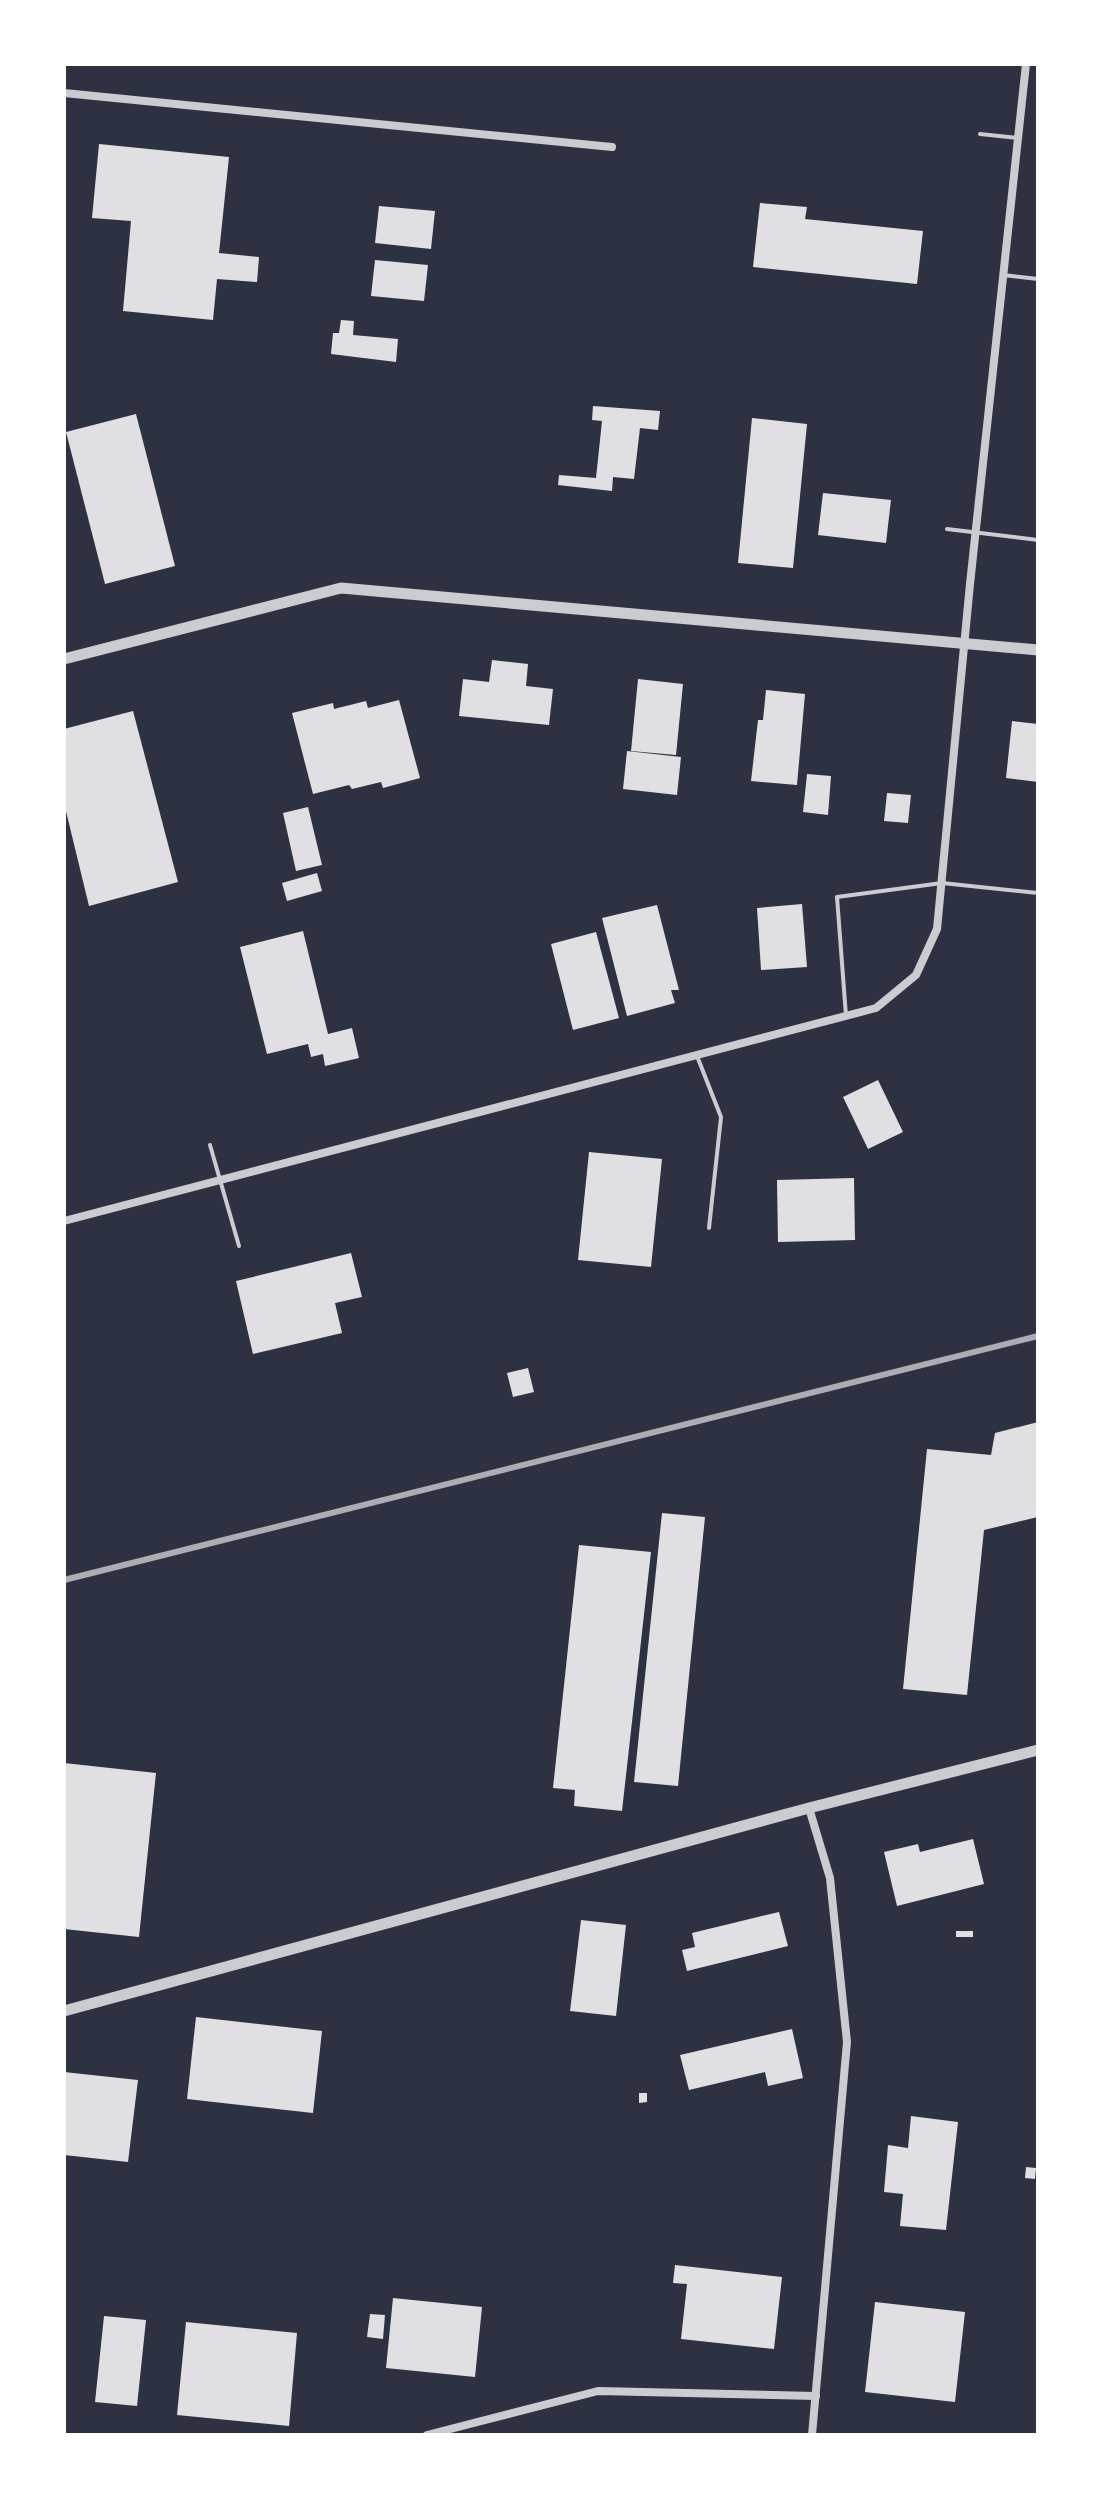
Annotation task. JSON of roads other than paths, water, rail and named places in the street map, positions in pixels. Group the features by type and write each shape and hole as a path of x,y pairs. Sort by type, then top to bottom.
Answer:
{"street":[{"path":"64,1221 876,1008 916,975 937,929 1026,64"},
{"path":"64,93 612,147"},
{"path":"64,658 341,588 1038,650"},
{"path":"64,2011 809,1808 1038,1750"},
{"path":"809,1808 830,1878 847,2042 812,2435"},
{"path":"427,2435 598,2391 816,2396"}],"lane":[{"path":"980,134 1018,138"},
{"path":"1003,275 1038,279"},
{"path":"947,529 1038,540"},
{"path":"846,1016 837,897 942,883 1038,893"},
{"path":"697,1056 721,1117 709,1228"},
{"path":"210,1145 239,1246"}],"railway":[{"path":"64,1580 1038,1336"}]}
